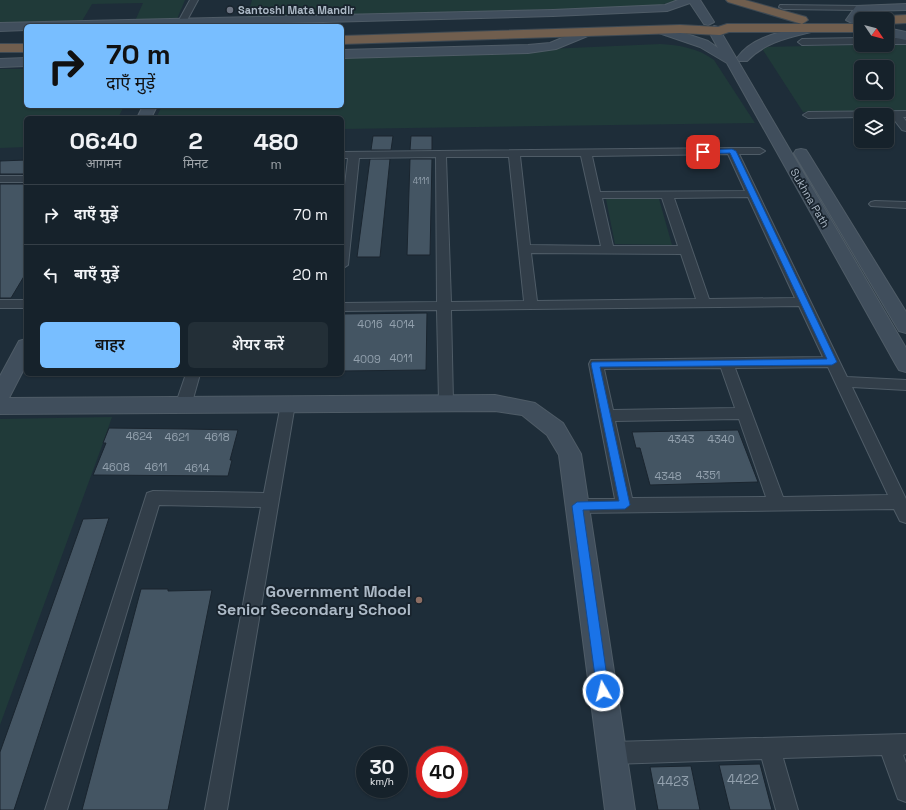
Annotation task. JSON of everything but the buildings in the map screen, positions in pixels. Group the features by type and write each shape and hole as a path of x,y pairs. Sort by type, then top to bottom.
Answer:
{"highway":[{"path":"732,0 810,24"},
{"path":"344,40 591,29 636,24 716,26 810,24 854,19"},
{"path":"894,20 906,19"},
{"path":"344,31 591,29 663,30 716,26"},
{"path":"894,28 906,27"},
{"path":"0,39 24,38"},
{"path":"0,48 24,48"}],"street":[{"path":"182,22 194,0"},
{"path":"636,24 656,16 667,8 688,0"},
{"path":"694,0 716,26"},
{"path":"705,0 716,26"},
{"path":"783,7 854,18"},
{"path":"886,12 906,7"},
{"path":"106,24 555,13 667,8"},
{"path":"555,13 591,29"},
{"path":"663,30 704,44 738,60 765,42 810,24"},
{"path":"0,27 24,26"},
{"name":"Sukhna Path","path":"716,26 906,327"},
{"path":"344,54 552,46 591,29"},
{"path":"894,33 906,36"},
{"path":"802,42 854,41"},
{"path":"894,41 906,41"},
{"name":"Sukhna Path","path":"738,60 906,365"},
{"path":"0,63 24,62"},
{"path":"895,114 906,128"},
{"path":"808,115 906,114"},
{"path":"577,506 777,503 903,509 732,151"},
{"path":"344,156 760,151"},
{"path":"586,153 608,249"},
{"path":"441,154 446,402"},
{"path":"514,154 531,305"},
{"path":"344,247 354,156"},
{"path":"0,179 24,179"},
{"path":"596,195 752,194"},
{"path":"667,195 704,303"},
{"path":"875,204 906,205"},
{"path":"524,249 686,250"},
{"path":"344,307 804,302"},
{"path":"0,304 24,304"},
{"path":"0,396 24,350"},
{"path":"625,505 596,364 832,362"},
{"path":"726,363 777,503"},
{"path":"183,406 192,376"},
{"path":"842,382 881,382 906,385"},
{"path":"0,406 183,406 446,402 495,403 528,408 555,429 570,454 620,810"},
{"path":"216,810 288,404"},
{"path":"606,416 744,413"},
{"path":"56,810 153,498 272,500"},
{"path":"612,753 897,744 906,791"},
{"path":"770,748 787,810"}],"green space":[{"path":"0,0 185,0 177,19 135,21 143,3 92,4 82,21 0,24"},
{"path":"252,0 679,0 653,7 247,17"},
{"path":"660,44 674,45 695,50 714,60 755,123 344,129 344,116 157,116 161,108 344,108 344,58"},
{"path":"894,44 906,44 906,111 894,111 894,108 854,108 854,112 803,112 761,47 854,45 854,52 894,52"},
{"path":"0,69 24,69 24,108 123,108 119,116 24,116 24,147 0,148"},
{"path":"606,199 659,199 672,245 615,244"},
{"path":"112,417 103,443 0,725 0,419"}],"place":[{"name":"Santoshi Mata Mandir","path":"230,10"},
{"name":"Government Model Senior Secondary School","path":"419,600"}],"route":[{"path":"603,691 577,506 625,505 596,364 832,362 732,151 703,152"}]}
